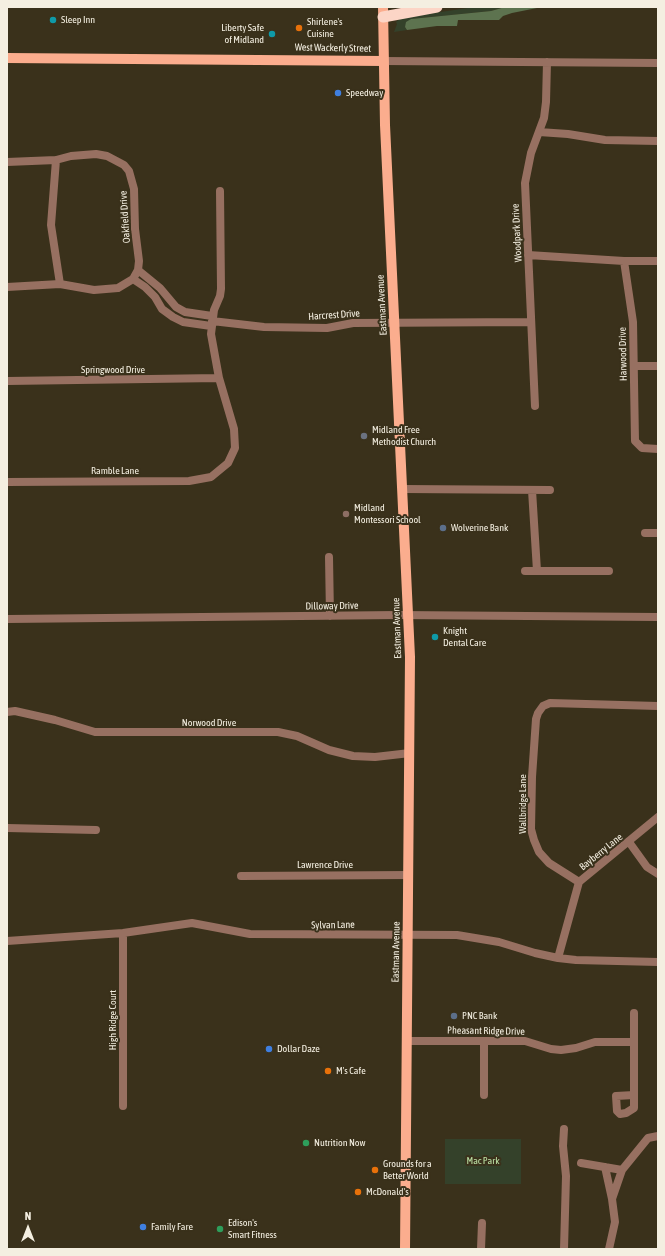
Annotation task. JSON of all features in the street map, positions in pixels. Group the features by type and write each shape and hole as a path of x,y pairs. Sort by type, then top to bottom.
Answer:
{"highway":[{"path":"383,12 437,7"}],"main road":[{"name":"Eastman Avenue","path":"383,12 383,60 409,615 410,753 405,1249"},
{"name":"West Wackerly Street","path":"7,58 383,60"}],"street":[{"name":"West Wackerly Street","path":"383,60 658,63"},
{"name":"Woodpark Drive","path":"535,406 525,183 531,153 540,132 546,102 547,62"},
{"path":"540,132 568,134 605,140 658,141"},
{"name":"Oakfield Drive","path":"7,162 56,160 71,156 96,154 116,159 129,171 134,188 135,229 139,261 138,270 134,279"},
{"path":"56,160 50,225 60,284"},
{"path":"219,378 212,345 212,321 221,289 220,191"},
{"path":"528,255 624,261 658,261"},
{"name":"Harwood Drive","path":"624,261 633,322 634,436 638,445 642,448 658,449"},
{"path":"138,270 160,288 176,308 212,321"},
{"path":"7,287 60,284 94,290 106,290 118,288 134,279 155,297 162,309 173,317 183,322 212,321"},
{"name":"Harcrest Drive","path":"212,321 264,327 327,328 353,323 531,322"},
{"path":"634,366 658,366"},
{"name":"Springwood Drive","path":"7,380 219,378"},
{"name":"Ramble Lane","path":"7,482 189,481 211,477 222,470 232,455 235,438 219,378"},
{"path":"403,489 550,490"},
{"path":"532,490 537,571"},
{"path":"645,533 658,533"},
{"path":"329,557 330,616"},
{"path":"525,571 609,571"},
{"name":"Dilloway Drive","path":"7,619 409,615 658,617"},
{"name":"Wallbridge Lane","path":"580,882 549,863 539,852 534,840 532,829 532,777 536,719 543,706 550,703 658,706"},
{"name":"Norwood Drive","path":"7,712 15,711 55,720 94,732 278,732 297,736 329,750 353,756 375,757 410,753"},
{"name":"Bayberry Lane","path":"558,958 580,882 658,818"},
{"path":"7,828 96,830"},
{"path":"629,842 647,867 658,874"},
{"name":"Lawrence Drive","path":"241,876 409,875"},
{"name":"Sylvan Lane","path":"7,941 123,933 192,923 250,934 457,935 500,942 535,954 558,958 576,960 658,962"},
{"name":"High Ridge Court","path":"123,933 123,1106"},
{"path":"634,1013 634,1095"},
{"name":"Pheasant Ridge Drive","path":"407,1041 525,1041 552,1049 561,1050 576,1048 595,1042 634,1042"},
{"path":"484,1041 484,1094"},
{"path":"564,1129 563,1146 566,1176 564,1249"},
{"path":"612,1199 622,1170 648,1138 658,1136"},
{"path":"581,1163 622,1170"},
{"path":"605,1167 615,1222 609,1249"},
{"path":"482,1223 482,1249"}],"green space":[{"path":"474,7 505,7 491,11 411,19 405,27 407,30 394,32 397,24 396,22 401,18"},
{"path":"505,7 542,7 512,13 503,16 499,20 458,20 457,26 437,26 407,30 405,27 406,22 411,19 491,11"},
{"name":"Mac Park","path":"445,1139 521,1139 521,1184 445,1184"}],"place":[{"name":"Sleep Inn","path":"53,20"},
{"name":"Shirlene's Cuisine","path":"299,28"},
{"name":"Liberty Safe of Midland","path":"272,34"},
{"name":"Speedway","path":"338,93"},
{"name":"Midland Free Methodist Church","path":"364,436"},
{"name":"Midland Montessori School","path":"346,514"},
{"name":"Wolverine Bank","path":"443,528"},
{"name":"Knight Dental Care","path":"435,637"},
{"name":"PNC Bank","path":"454,1016"},
{"name":"Dollar Daze","path":"269,1049"},
{"name":"M's Cafe","path":"328,1071"},
{"name":"Nutrition Now","path":"306,1143"},
{"name":"Grounds for a Better World","path":"375,1170"},
{"name":"McDonald's","path":"358,1192"},
{"name":"Family Fare","path":"143,1227"},
{"name":"Edison's Smart Fitness","path":"220,1229"}]}
